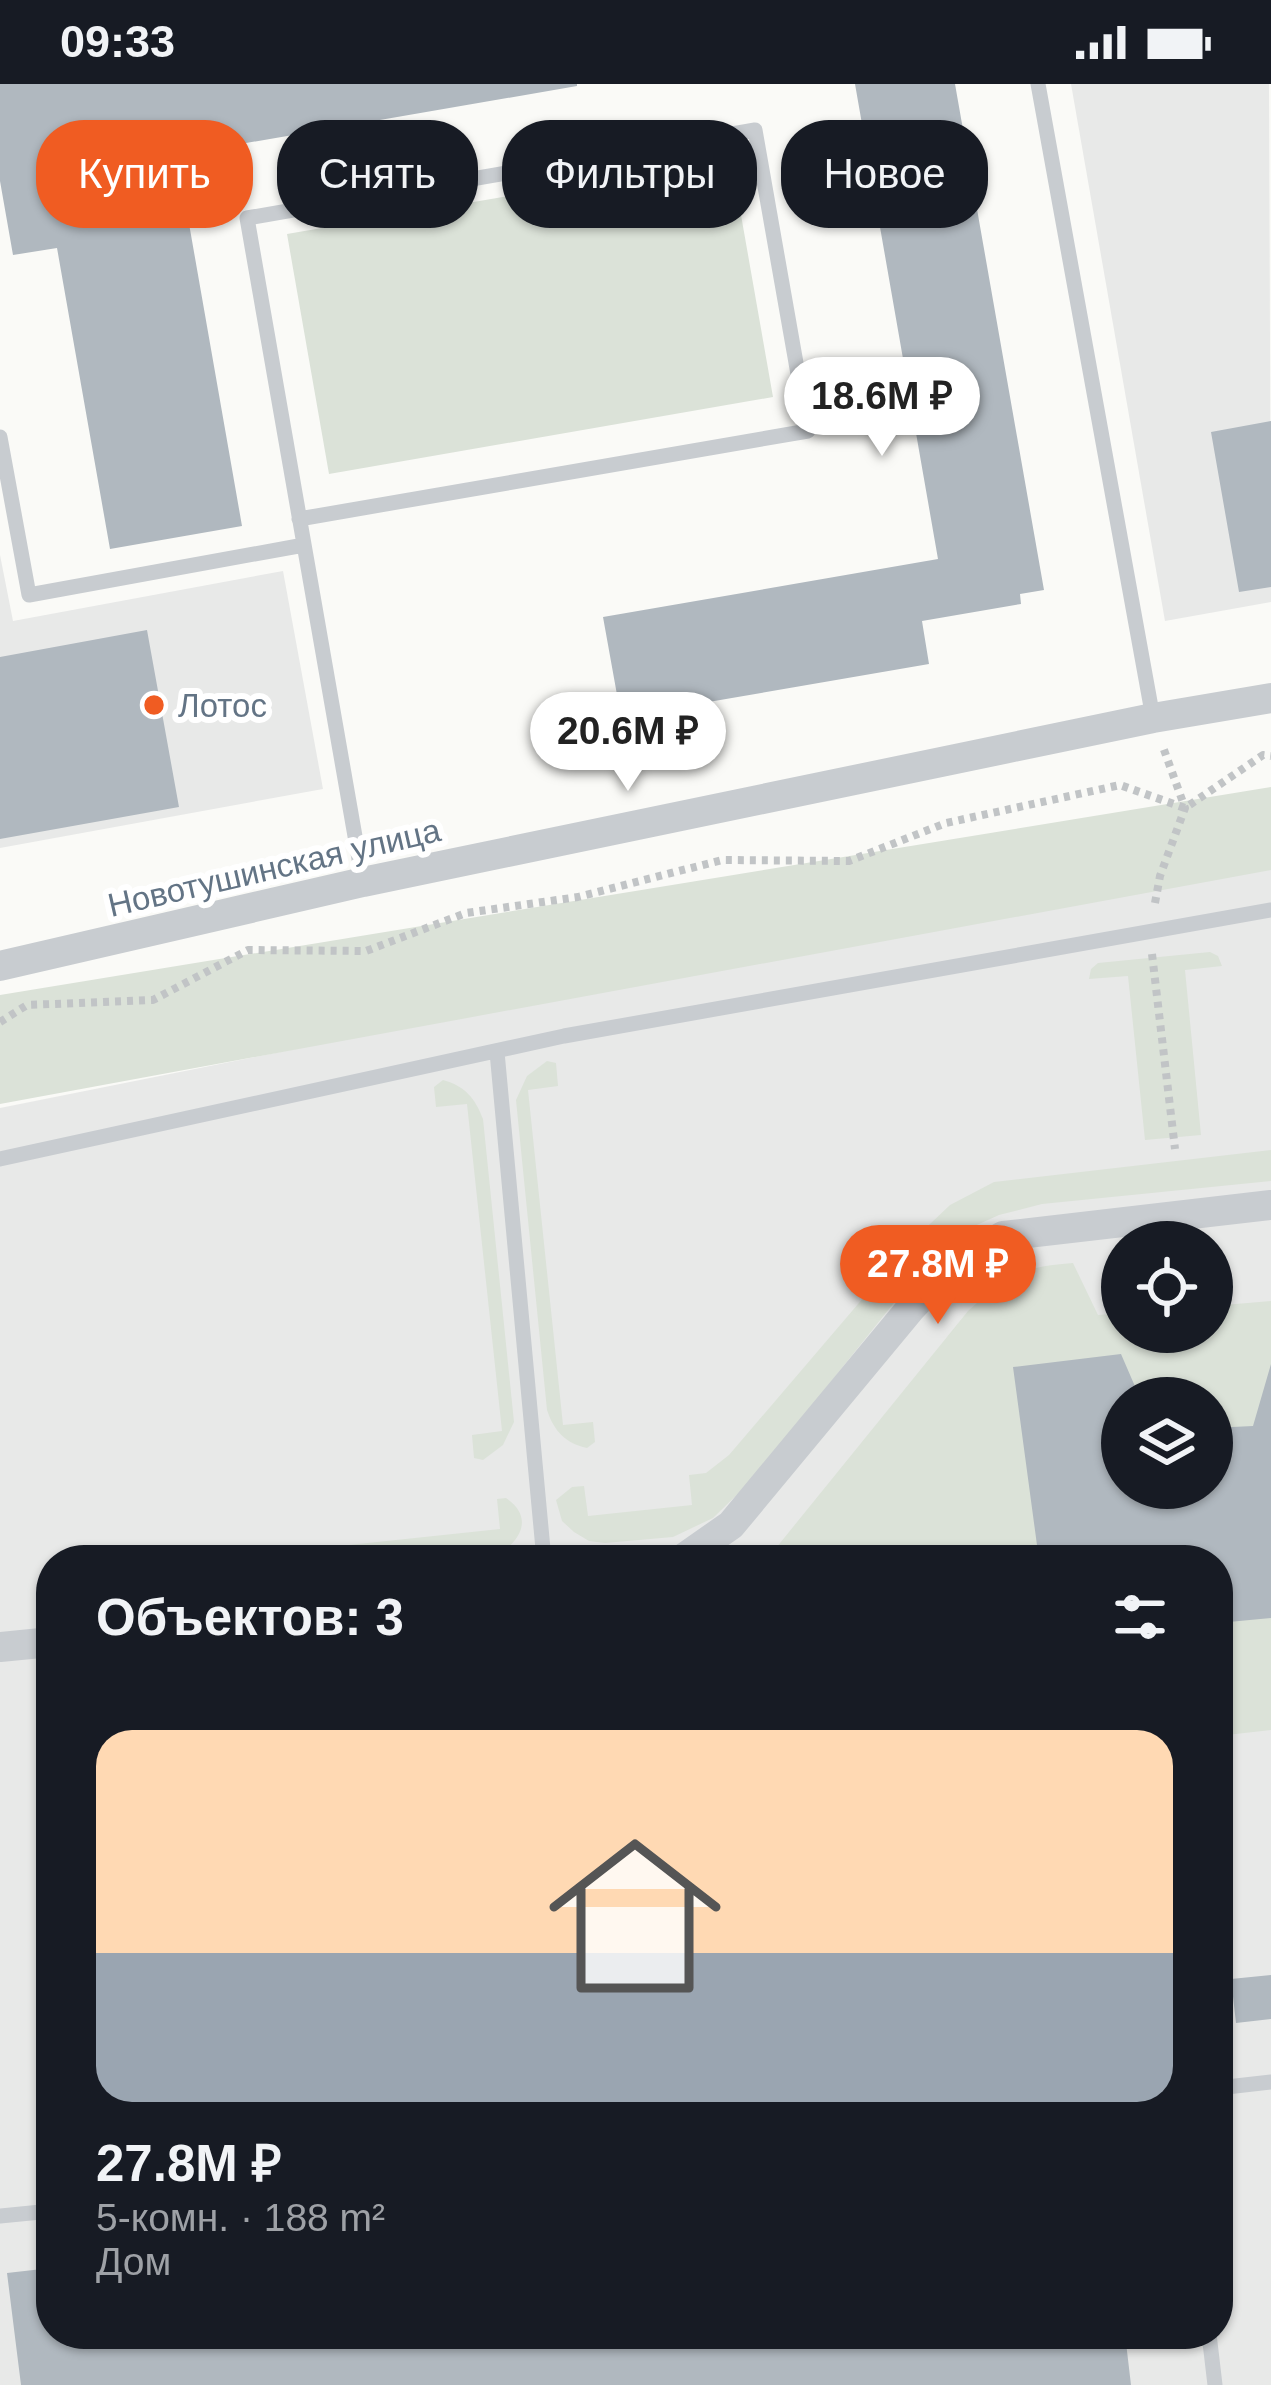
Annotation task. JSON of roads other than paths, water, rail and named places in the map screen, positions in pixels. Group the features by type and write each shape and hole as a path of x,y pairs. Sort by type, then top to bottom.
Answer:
{"street":[{"name":"Новотушинская улица","path":"0,966 363,882 1153,718 1271,698"},
{"path":"702,1545 731,1525 952,1265 1003,1236 1271,1205"},
{"path":"0,1647 36,1643"}],"lane":[{"path":"1038,84 1153,718"},
{"path":"299,519 808,431 755,130 247,218 299,519 363,882"},
{"path":"0,437 29,596 304,545"},
{"path":"0,1159 564,1036 1271,910"},
{"path":"497,1052 543,1545"},
{"path":"1233,2086 1271,2082"},
{"path":"0,2216 36,2212"},
{"path":"1211,2349 1215,2385"}],"place":[{"name":"Лотос","path":"154,705"}]}
